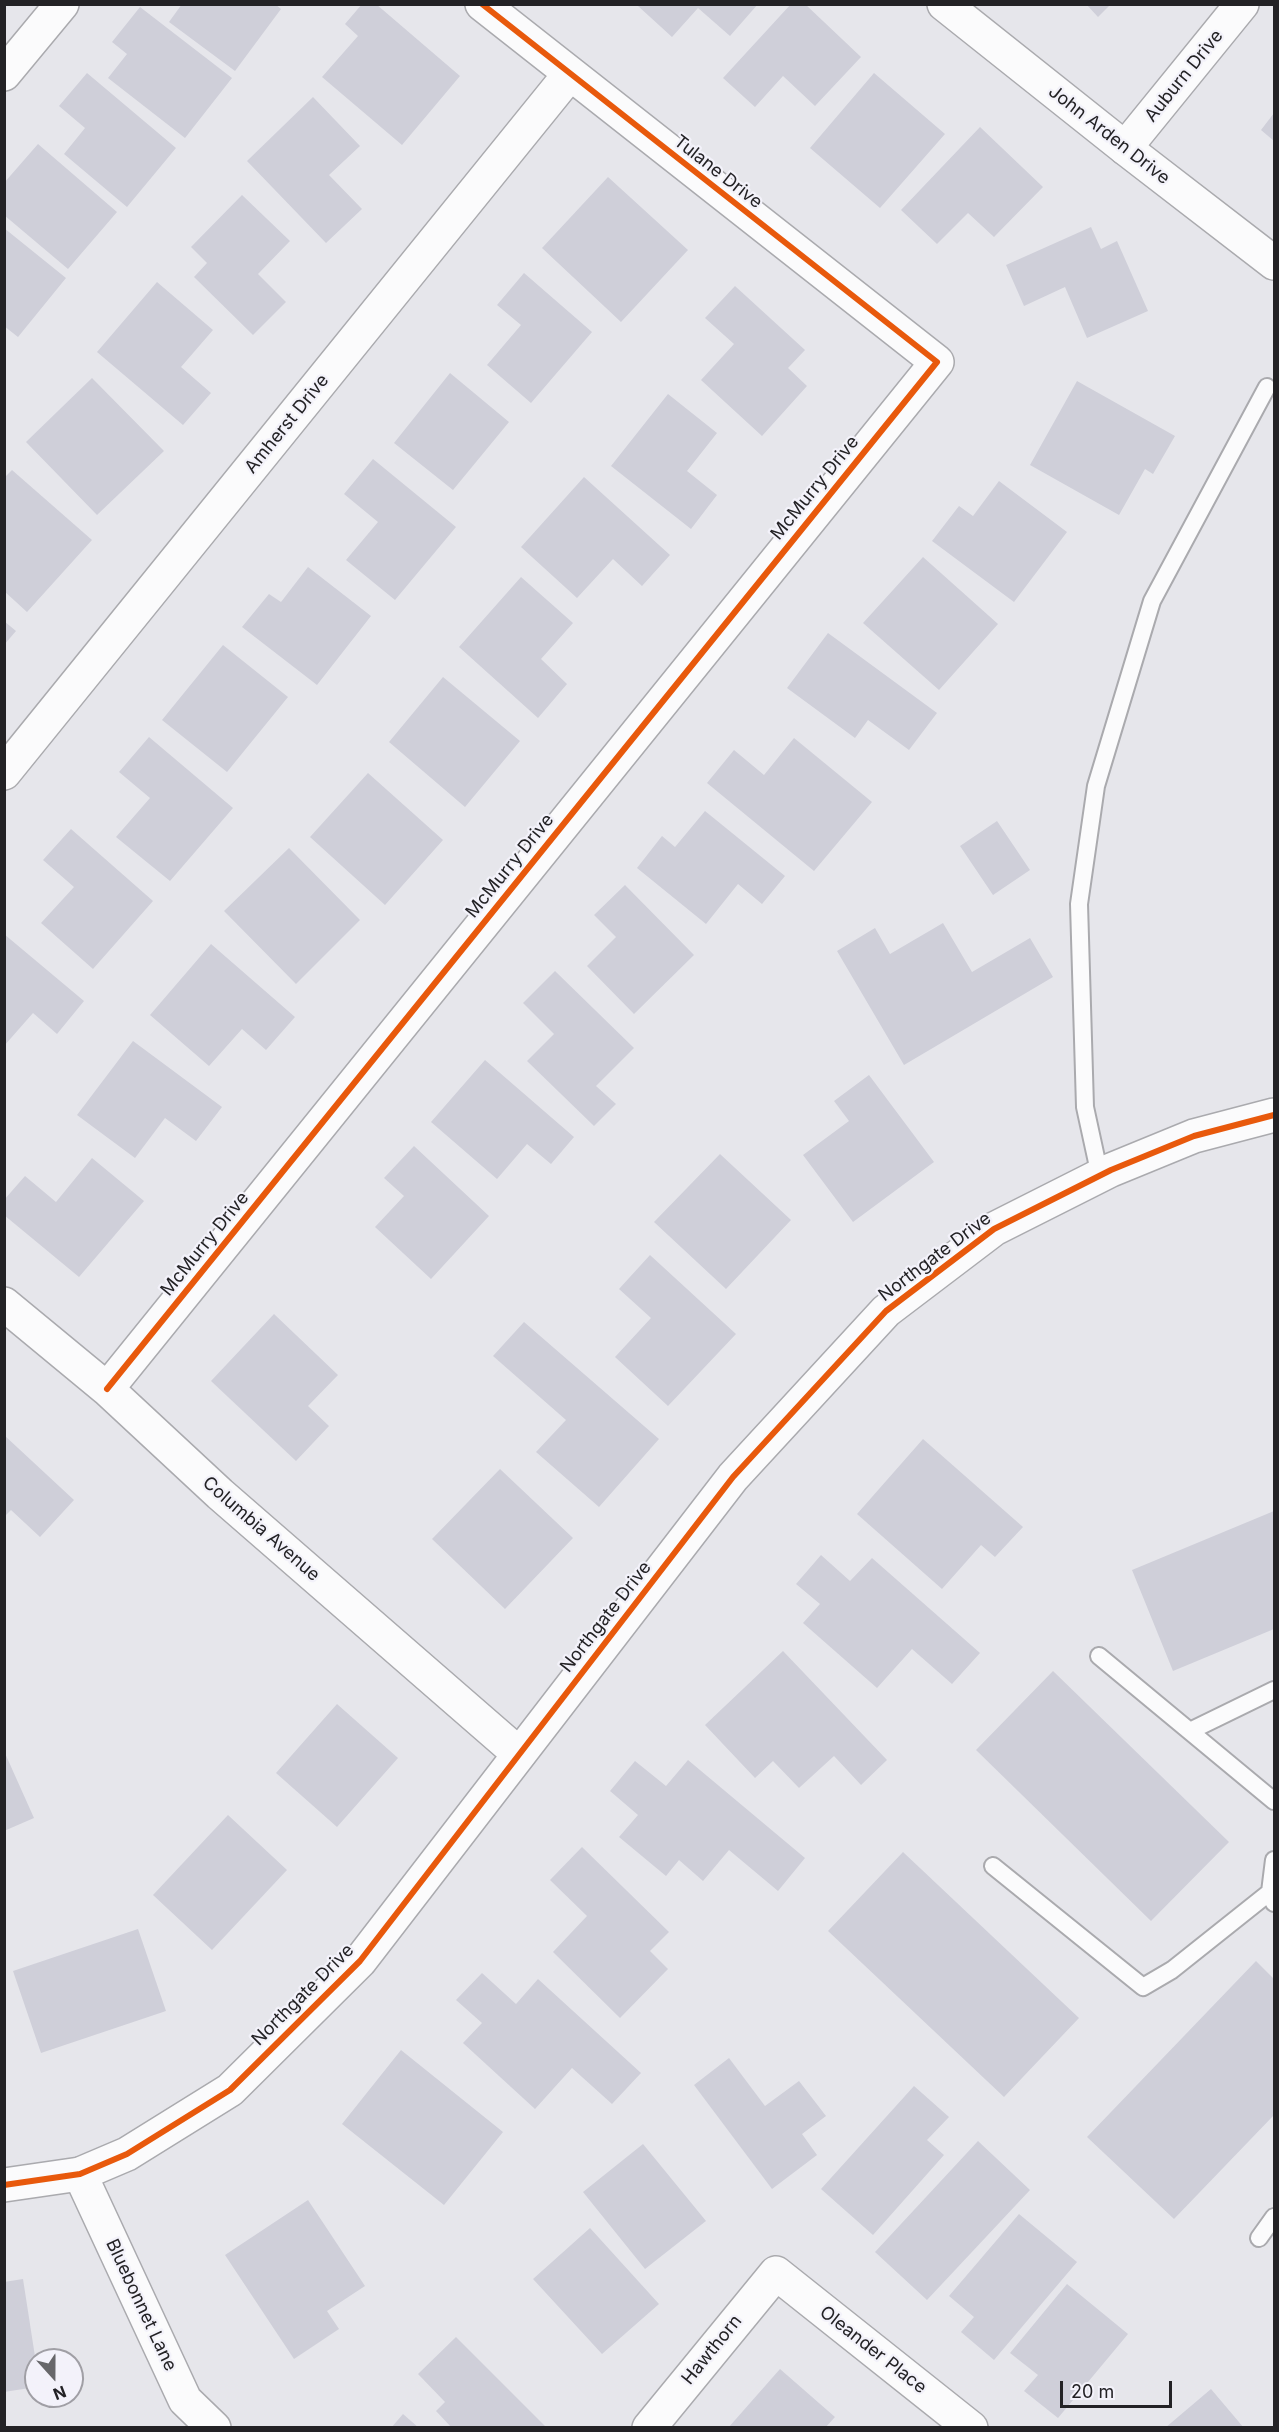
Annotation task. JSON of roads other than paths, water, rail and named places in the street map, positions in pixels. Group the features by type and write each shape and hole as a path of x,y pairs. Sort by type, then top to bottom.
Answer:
{"street":[{"path":"4,74 62,4"},
{"name":"Tulane Drive","path":"482,4 569,75 937,362"},
{"name":"John Arden Drive","path":"944,4 1125,148 1275,263"},
{"name":"Auburn Drive","path":"1125,148 1242,4"},
{"name":"Amherst Drive","path":"4,773 569,75"},
{"name":"McMurry Drive","path":"107,1389 937,362"},
{"name":"Northgate Drive","path":"4,2185 80,2174 127,2154 230,2090 360,1961 733,1477 886,1311 994,1229 1100,1176 1194,1136 1275,1115"},
{"name":"Columbia Avenue","path":"4,1304 107,1389 220,1494 519,1754"},
{"name":"Bluebonnet Lane","path":"80,2174 185,2400 214,2427"},
{"name":"Hawthorn","path":"649,2427 776,2273"},
{"name":"Oleander Place","path":"776,2273 971,2427"}],"lane":[{"path":"1100,1176 1085,1107 1079,904 1096,786 1152,602 1267,387"},
{"path":"1099,1656 1275,1801"},
{"path":"1190,1731 1275,1690"},
{"path":"993,1866 1143,1987 1172,1970 1272,1898 1275,1860"},
{"path":"1259,2238 1275,2217"}]}
